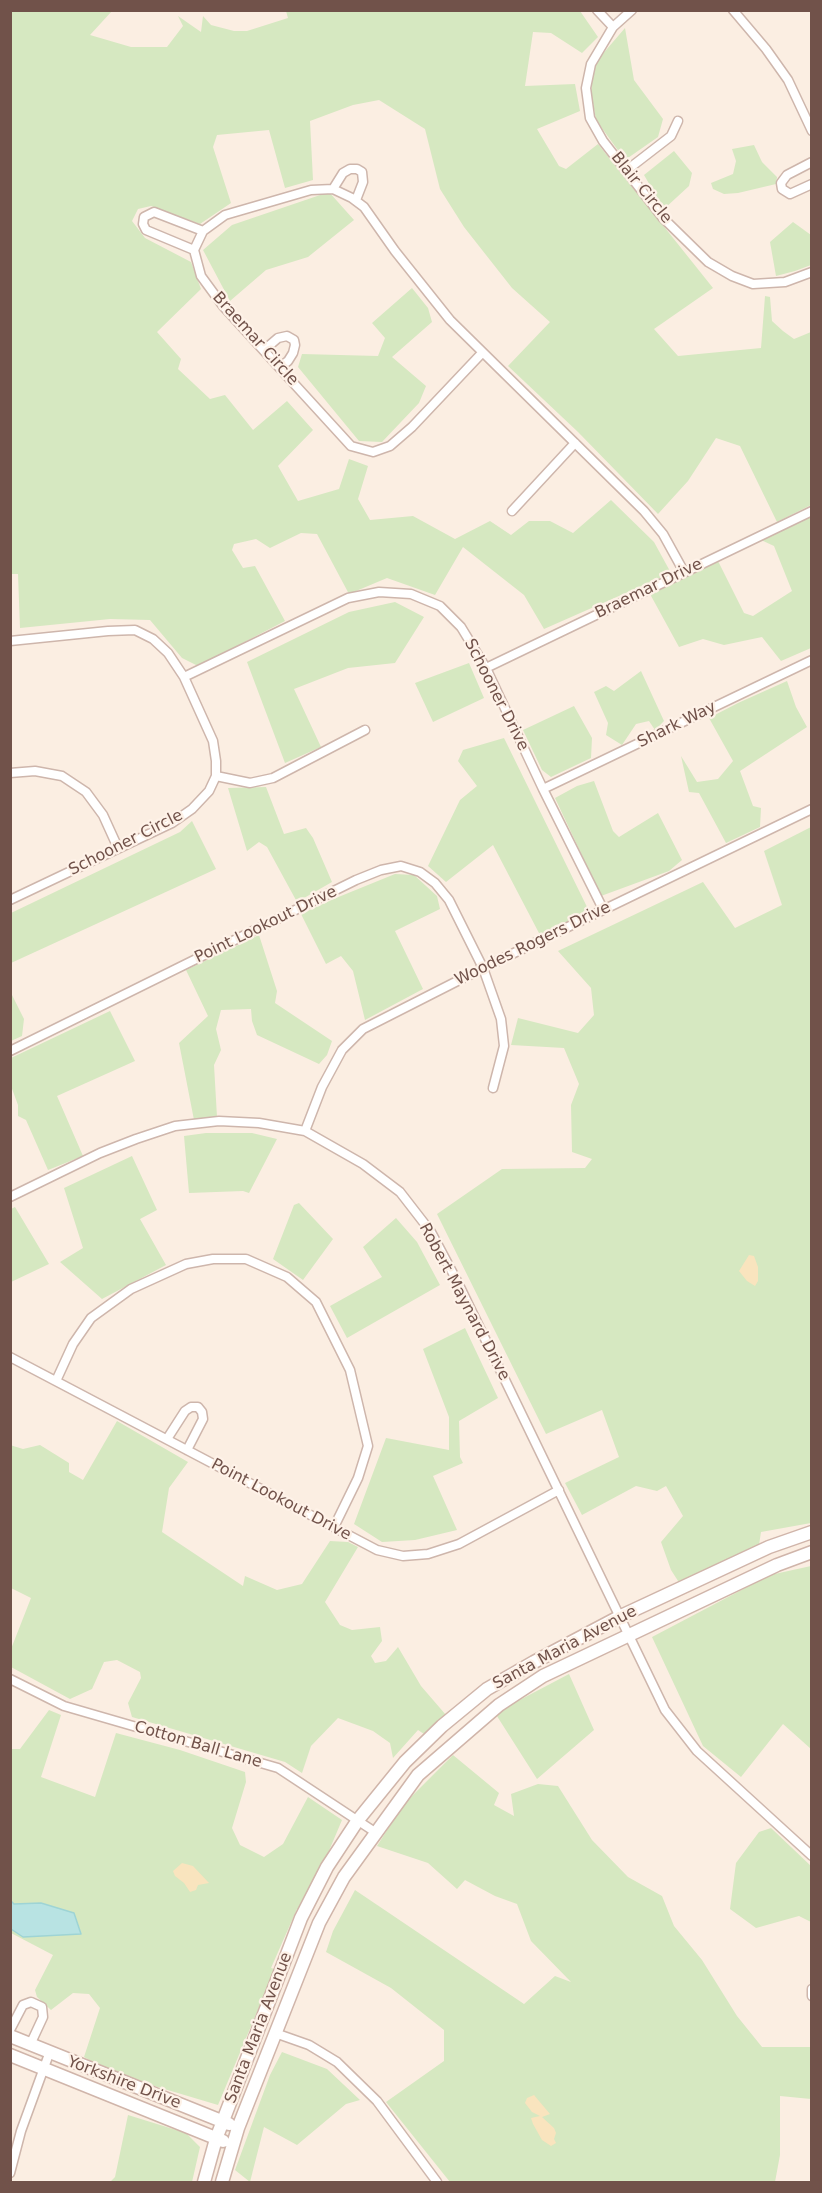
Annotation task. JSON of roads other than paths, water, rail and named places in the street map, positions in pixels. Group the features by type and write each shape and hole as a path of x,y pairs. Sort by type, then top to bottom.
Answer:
{"street":[{"path":"597,10 613,27"},
{"name":"Blair Circle","path":"632,10 613,27 591,64 586,88 590,118 603,141 663,218 708,262 753,284 785,282 812,272"},
{"path":"733,10 766,49 788,80 812,131"},
{"path":"627,170 671,136 678,121"},
{"path":"812,162 787,175 781,183 785,192 790,194 812,184"},
{"path":"333,189 343,173 350,169 357,169 362,172 363,182 356,200"},
{"path":"202,231 154,212 144,217 143,224 146,230 194,250 202,231 225,215 311,190 333,189 356,200 364,207 395,251 450,320 644,510 663,534 684,572"},
{"name":"Braemar Circle","path":"194,250 201,276 223,306 351,446 373,452 390,446 412,427 482,353"},
{"path":"264,350 278,338 287,336 294,340 293,352 288,361 280,367"},
{"path":"512,511 575,443"},
{"name":"Braemar Drive","path":"486,668 812,511"},
{"name":"Schooner Drive","path":"184,677 348,598 380,592 411,594 440,606 461,627 486,668 603,909"},
{"path":"10,640 135,630 153,639 168,653 184,677 213,741 216,776 250,783 273,778 365,730"},
{"name":"Shark Way","path":"543,789 812,660"},
{"path":"10,773 35,771 62,776 86,792 103,815 118,848"},
{"name":"Schooner Circle","path":"10,900 172,823 192,809 209,791 216,776"},
{"name":"Woodes Rogers Drive","path":"305,1131 322,1087 342,1050 363,1029 603,909 812,809"},
{"name":"Point Lookout Drive","path":"10,1051 356,880 381,870 401,866 420,872 435,883 449,900 483,968 501,1019 504,1046 493,1088"},
{"name":"Robert Maynard Drive","path":"10,1197 100,1153 175,1126 219,1121 259,1122 305,1131 363,1164 400,1192 431,1232 666,1710 697,1751 812,1856"},
{"path":"56,1381 73,1344 92,1318 131,1289 186,1264 213,1259 246,1259 286,1277 316,1302 350,1370 368,1446 358,1479 334,1527"},
{"name":"Point Lookout Drive","path":"10,1357 377,1550 403,1556 428,1554 459,1544 559,1490"},
{"path":"167,1439 188,1408 198,1407 203,1419 187,1450"},
{"name":"Santa Maria Avenue","path":"204,2182 216,2139 301,1918 327,1867 358,1820 405,1762 442,1726 487,1689 534,1662 621,1617 770,1547 812,1532"},
{"name":"Santa Maria Avenue","path":"222,2182 238,2128 319,1923 344,1877 418,1775 499,1705 543,1676 777,1565 812,1552"},
{"name":"Cotton Ball Lane","path":"10,1678 64,1706 278,1768 375,1832"},
{"path":"405,1762 418,1775"},
{"path":"301,1918 319,1923"},
{"path":"812,1989 812,1996"},
{"path":"270,1997 286,2004"},
{"path":"10,2030 23,2005 31,2002 42,2007 43,2017 30,2045"},
{"path":"275,2033 309,2045 337,2062 376,2101 437,2182"},
{"name":"Yorkshire Drive","path":"10,2036 49,2054 238,2128"},
{"path":"10,2173 21,2131 49,2054"},
{"name":"Yorkshire Drive","path":"10,2055 232,2145"}],"water":[{"path":"11,1901 14,1904 41,1903 74,1913 81,1934 23,1937 11,1929"}]}
